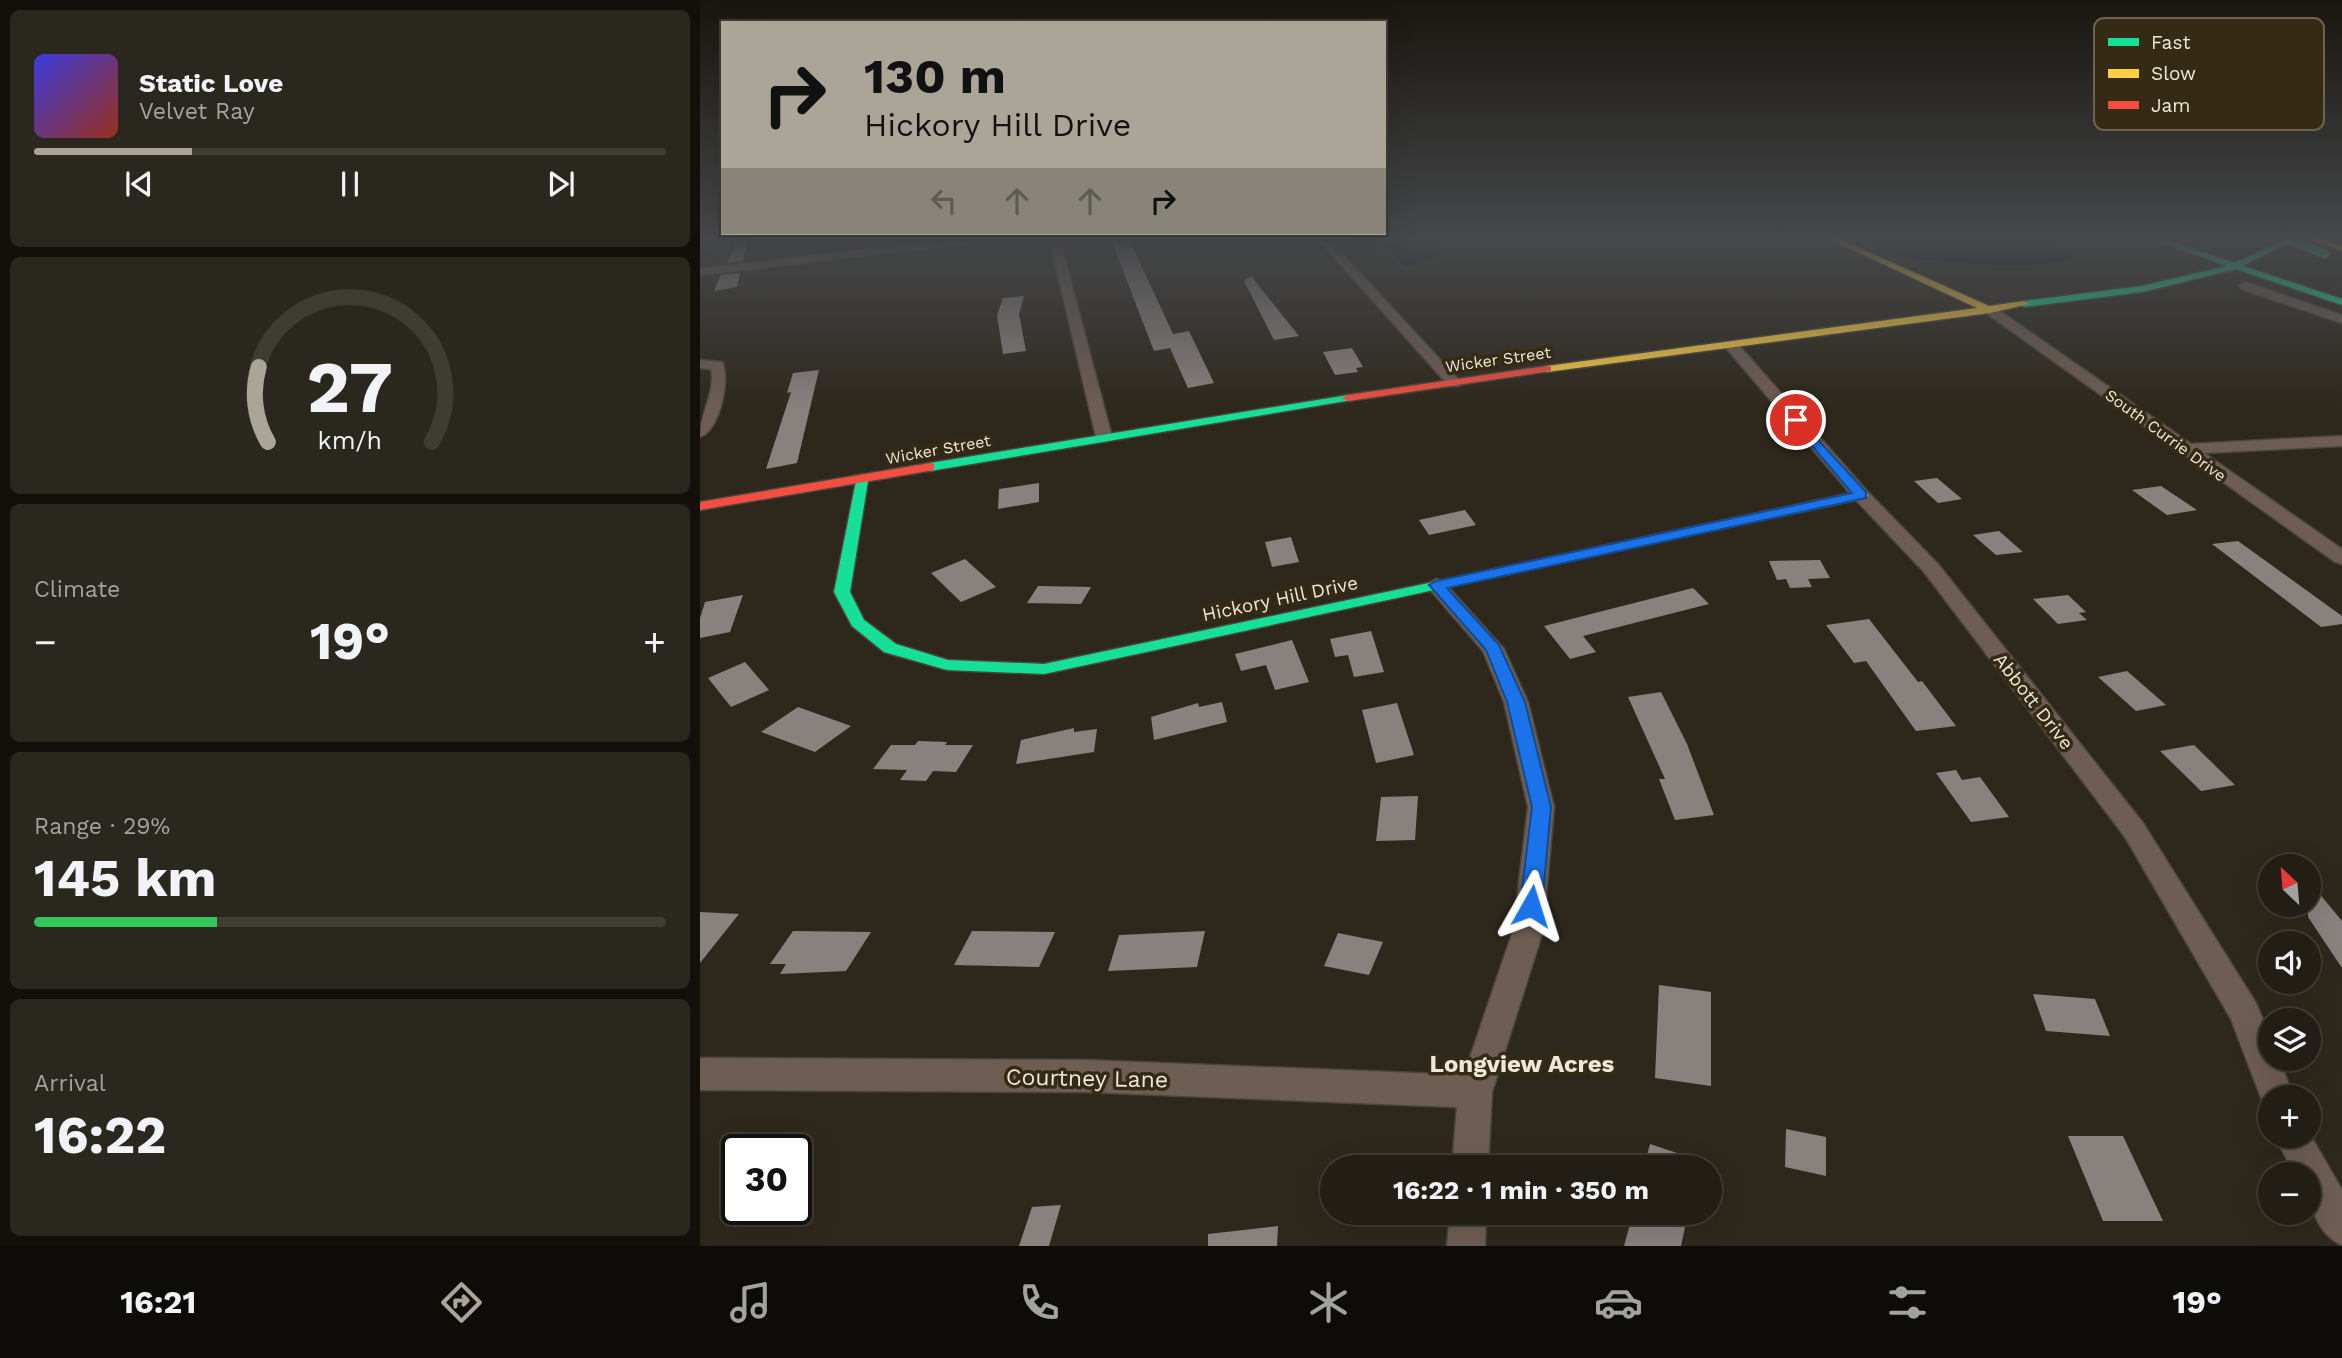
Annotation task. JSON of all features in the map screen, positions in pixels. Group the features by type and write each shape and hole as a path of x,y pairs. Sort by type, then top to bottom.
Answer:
{"main road":[{"path":"1957,295 1990,310"},
{"name":"Wicker Street","path":"700,506 862,481 1104,437 1454,383 2098,295"},
{"path":"2321,295 2342,302"},
{"name":"Hickory Hill Drive","path":"862,481 842,592 859,623 890,648 947,665 1044,669 1861,495"}],"street":[{"path":"1069,295 1104,437"},
{"path":"1374,295 1454,383"},
{"path":"2273,295 2342,318"},
{"name":"South Currie Drive","path":"1990,310 2342,558"},
{"name":"Abbott Drive","path":"1731,345 1861,495 1931,568 2134,830 2245,1013 2272,1085"},
{"path":"700,364 717,365 720,373 719,390 700,432"},
{"path":"2186,449 2342,441"},
{"path":"1436,585 1493,649 1516,702 1541,807 1528,931 1475,1092 1471,1155"},
{"name":"Courtney Lane","path":"700,1074 1086,1076 1475,1092"},
{"path":"2299,1148 2342,1226"},
{"path":"1466,1246 1467,1225"}],"building":[{"path":"1132,295 1155,295 1173,334 1189,331 1214,383 1188,388 1170,348 1154,351"},
{"path":"1251,295 1266,295 1299,336 1274,340"},
{"path":"1024,296 1019,314 1026,351 1003,354 997,315 1003,298"},
{"path":"1352,348 1363,367 1356,368 1358,372 1335,375 1323,352"},
{"path":"819,370 797,463 766,469 791,392 787,393 793,373"},
{"path":"1937,478 1962,499 1938,503 1914,481"},
{"path":"1039,483 1039,502 998,509 999,489"},
{"path":"2161,486 2197,510 2167,515 2132,490"},
{"path":"1465,510 1476,525 1429,535 1419,520"},
{"path":"1999,531 2023,552 1996,555 1973,535"},
{"path":"1291,537 1299,562 1272,567 1265,542"},
{"path":"2238,541 2342,616 2342,624 2321,627 2212,544"},
{"path":"965,559 996,587 961,602 931,573"},
{"path":"1820,560 1830,578 1808,579 1812,587 1790,588 1786,579 1777,580 1769,561"},
{"path":"1038,586 1091,587 1081,604 1027,603"},
{"path":"1693,588 1709,604 1583,636 1596,652 1570,659 1544,626"},
{"path":"743,595 730,632 700,638 700,618 705,602"},
{"path":"2068,595 2086,612 2079,613 2087,620 2058,624 2033,599"},
{"path":"1869,619 1956,726 1916,731 1866,661 1854,663 1826,625"},
{"path":"1371,631 1384,672 1354,677 1348,655 1335,657 1330,639"},
{"path":"1292,640 1309,682 1275,690 1266,665 1241,671 1235,654"},
{"path":"745,662 769,690 731,707 708,678"},
{"path":"2127,671 2166,705 2136,711 2098,677"},
{"path":"1661,692 1687,744 1714,815 1675,820 1659,779 1665,779 1628,697"},
{"path":"1222,702 1227,722 1154,740 1151,717 1198,703 1199,707"},
{"path":"1397,703 1414,755 1376,763 1362,710"},
{"path":"798,707 851,726 815,752 761,732"},
{"path":"1074,728 1074,732 1097,729 1094,752 1016,764 1021,740"},
{"path":"918,741 973,745 956,772 933,771 926,781 900,780 907,770 873,769 891,745 915,745"},
{"path":"2194,745 2235,785 2201,791 2160,751"},
{"path":"1956,770 1962,780 1980,777 2009,817 1971,822 1936,773"},
{"path":"1418,796 1415,840 1376,841 1381,797"},
{"path":"2321,896 2342,921 2342,968 2321,936 2321,931 2317,931 2308,917 2321,917"},
{"path":"700,912 739,914 700,963"},
{"path":"793,931 871,932 846,971 780,974 786,964 770,964"},
{"path":"972,931 1055,932 1039,967 954,965"},
{"path":"1205,931 1197,967 1108,971 1119,935"},
{"path":"1338,933 1383,942 1369,975 1324,966"},
{"path":"1659,985 1711,992 1711,1086 1655,1078"},
{"path":"2033,994 2095,999 2110,1036 2046,1031"},
{"path":"1786,1129 1826,1137 1826,1176 1785,1167"},
{"path":"2068,1136 2123,1136 2163,1221 2103,1221"},
{"path":"1650,1144 1683,1155 1647,1155"},
{"path":"1061,1205 1049,1246 1019,1246 1032,1207"},
{"path":"1630,1225 1685,1225 1681,1246 1624,1246"},
{"path":"1278,1226 1277,1246 1208,1246 1208,1234"}],"traffic: fast":[{"path":"2024,304 2094,295"},
{"path":"2322,295 2342,302"},
{"path":"930,467 1348,398"},
{"path":"862,481 842,592 858,623 890,648 947,665 1044,669 1462,580"}],"traffic: slow":[{"path":"1957,295 1990,310"},
{"path":"1547,369 2024,304"},
{"path":"1462,580 1861,495"}],"traffic: jam":[{"path":"1348,398 1547,369"},
{"path":"700,506 930,467"}],"district":[{"name":"Longview Acres","path":"1522,1064"}],"route":[{"path":"1531,906 1541,807 1516,702 1493,649 1436,585 1861,495 1796,420"}]}
